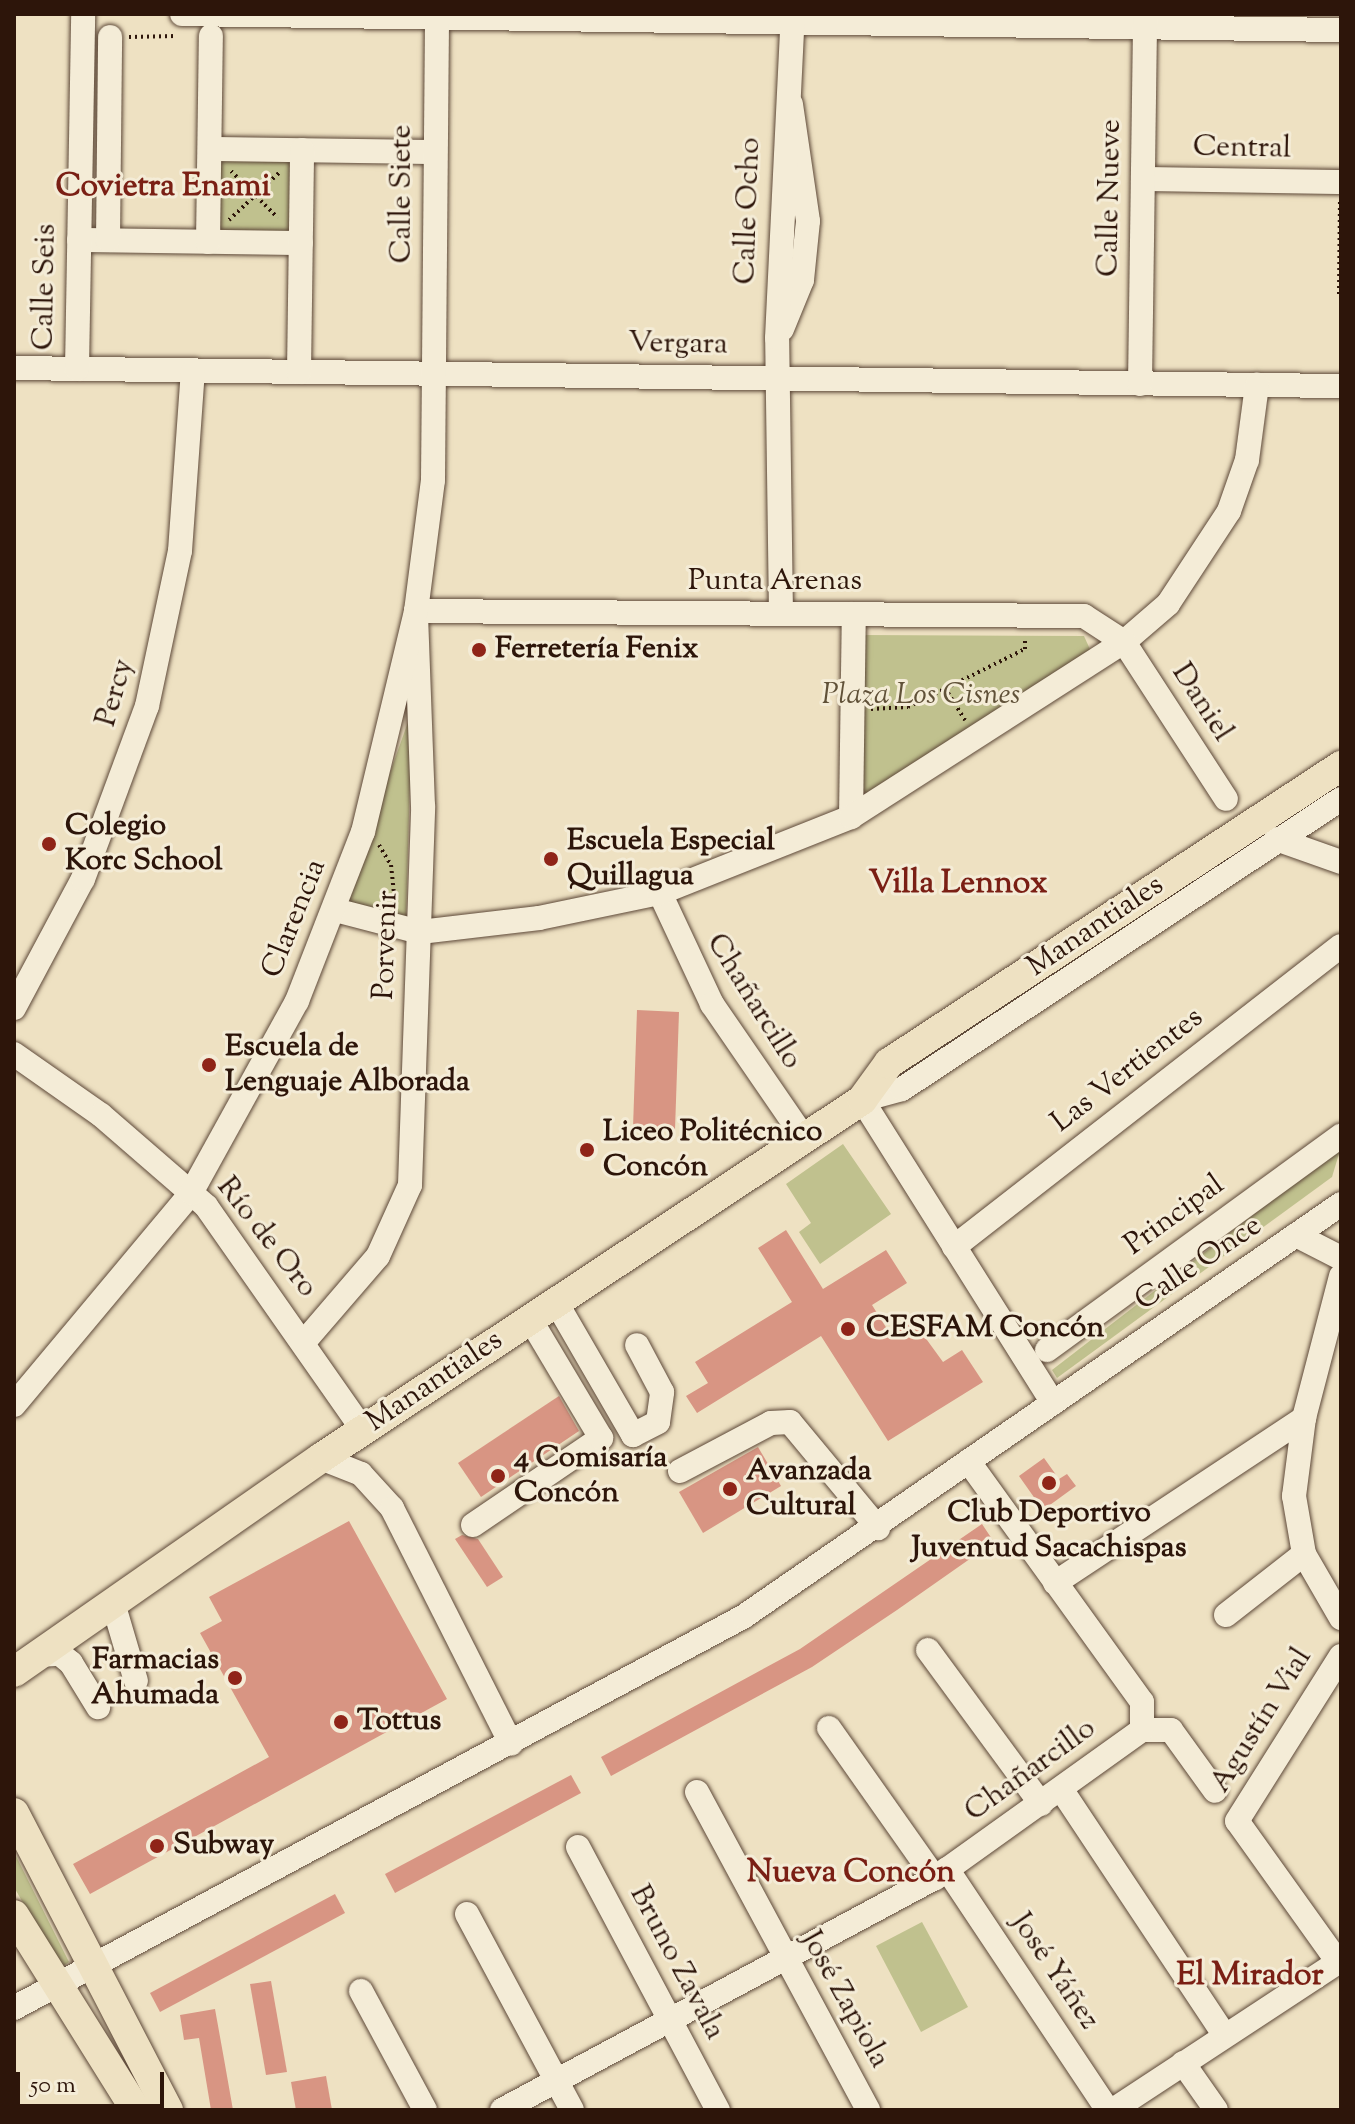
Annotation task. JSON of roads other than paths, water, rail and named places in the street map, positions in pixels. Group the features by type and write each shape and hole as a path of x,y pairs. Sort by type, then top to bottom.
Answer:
{"main road":[{"name":"Manantiales","path":"26,1664 321,1458 862,1100 889,1063 1341,766"},
{"path":"14,1813 90,1969 168,2110"},
{"path":"49,1885 41,1902 14,1913 61,1982 136,2110"}],"street":[{"name":"Calle Seis","path":"77,369 83,14"},
{"path":"182,14 1145,21 1341,30"},
{"name":"Calle Siete","path":"434,374 437,16"},
{"name":"Calle Ocho","path":"781,614 782,379 777,338 802,280 808,221 804,154 784,87 793,18"},
{"name":"Calle Nueve","path":"1140,384 1145,21"},
{"path":"208,242 211,36"},
{"name":"Calle Seis","path":"108,240 110,37"},
{"path":"210,149 435,152"},
{"path":"299,372 302,150"},
{"name":"Central","path":"1143,179 1341,182"},
{"path":"79,240 301,243"},
{"name":"Vergara","path":"14,368 1341,386"},
{"name":"Percy","path":"14,1008 83,879 147,706 180,551 193,371"},
{"name":"Clarencia","path":"14,1405 191,1193 269,1057 335,910 363,832 416,611 433,480 434,374"},
{"path":"335,910 409,930 660,893 851,817 1124,642 1187,583 1218,536 1247,460 1257,385"},
{"name":"Punta Arenas","path":"416,611 1026,614 1096,619 1124,642"},
{"name":"Porvenir","path":"304,1342 378,1256 410,1185 409,930 416,611"},
{"path":"851,817 854,614"},
{"name":"Daniel","path":"1124,642 1226,799"},
{"name":"Manantiales","path":"862,1100 902,1089 1276,839 1341,799"},
{"path":"1276,839 1341,862"},
{"name":"Chañarcillo","path":"660,893 712,1004 804,1138"},
{"name":"Las Vertientes","path":"954,1247 1341,946"},
{"name":"Río de Oro","path":"14,1054 191,1193 220,1221 363,1430"},
{"path":"862,1100 1053,1403"},
{"name":"Principal","path":"1047,1350 1341,1136"},
{"name":"Calle Once","path":"14,2008 743,1617 878,1528 968,1461 1341,1204"},
{"path":"1296,1235 1309,1236 1341,1258"},
{"path":"1341,1276 1304,1418 1294,1496 1304,1554 1341,1618"},
{"path":"556,1302 633,1435 658,1422 662,1392 637,1345"},
{"path":"473,1525 601,1438 530,1319"},
{"path":"1055,1583 1304,1418"},
{"path":"680,1471 771,1423 790,1422 878,1528"},
{"path":"321,1458 361,1474 392,1508 511,1744"},
{"name":"Chañarcillo","path":"502,2110 786,1964 941,1874 1142,1730 1142,1702 968,1461"},
{"path":"1226,1615 1304,1554"},
{"path":"113,1603 136,1681"},
{"path":"928,1650 1041,1804"},
{"path":"26,1664 60,1654 71,1663 98,1707"},
{"name":"Agustín Vial","path":"1225,2036 1338,1962 1237,1821 1341,1656"},
{"name":"José Yáñez","path":"829,1728 941,1874 1110,2110"},
{"path":"1142,1730 1171,1730 1215,1791"},
{"path":"1061,1789 1225,2036 1110,2110"},
{"name":"José Zapiola","path":"697,1792 786,1964 868,2110"},
{"name":"Bruno Zavala","path":"578,1847 718,2110"},
{"path":"467,1914 572,2110"},
{"path":"361,1991 425,2110"},
{"path":"1183,2063 1216,2110"}],"place":[{"name":"Ferretería Fenix","path":"479,650"},
{"name":"Colegio Korc School","path":"49,844"},
{"name":"Escuela Especial Quillagua","path":"551,859"},
{"name":"Escuela de Lenguaje Alborada","path":"209,1065"},
{"name":"Liceo Politécnico Concón","path":"587,1150"},
{"name":"CESFAM Concón","path":"848,1329"},
{"name":"4 Comisaría Concón","path":"498,1476"},
{"name":"Club Deportivo Juventud Sacachispas","path":"1049,1483"},
{"name":"Avanzada Cultural","path":"730,1489"},
{"name":"Farmacias Ahumada","path":"235,1678"},
{"name":"Tottus","path":"341,1722"},
{"name":"Subway","path":"157,1846"}],"district":[{"name":"Covietra Enami","path":"163,187"},
{"name":"Villa Lennox","path":"958,884"},
{"name":"Nueva Concón","path":"851,1873"},
{"name":"El Mirador","path":"1250,1976"}],"park label":[{"name":"Plaza Los Cisnes","path":"921,696"}]}
